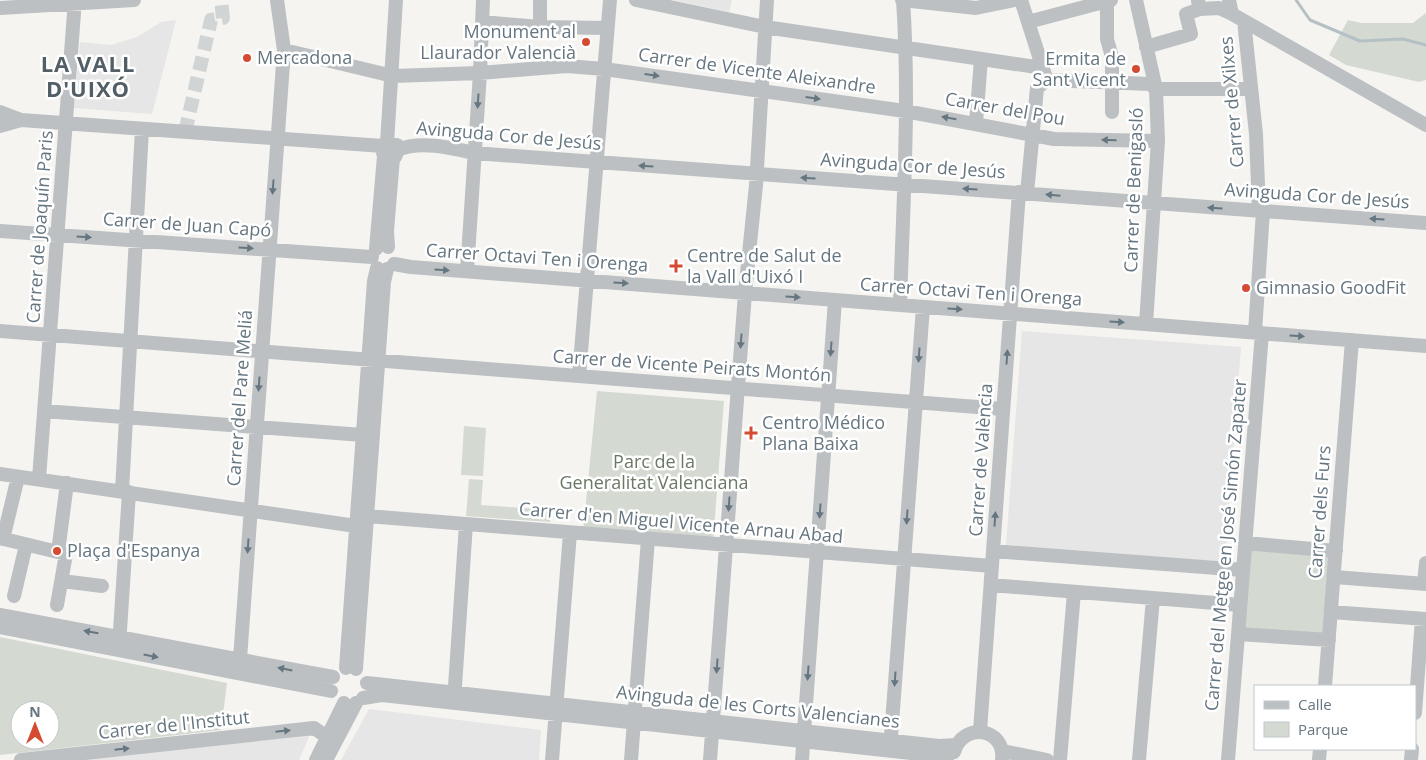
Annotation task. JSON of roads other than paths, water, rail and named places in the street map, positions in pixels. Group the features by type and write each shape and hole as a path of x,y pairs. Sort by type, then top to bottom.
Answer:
{"street":[{"path":"0,8 75,2 134,0"},
{"name":"Carrer del Pare Meliá","path":"240,666 276,139 284,50 277,0"},
{"path":"332,684 351,669 367,516 374,281 382,259 387,231 396,0"},
{"path":"467,272 480,73 482,0"},
{"path":"540,0 540,27"},
{"path":"579,376 610,0"},
{"path":"636,0 765,27 981,59 1045,74 1112,81 1119,84 1150,84 1156,89 1250,89"},
{"path":"710,760 767,0"},
{"path":"900,305 906,47 902,0 976,8 1015,0"},
{"path":"1021,0 1045,74"},
{"name":"Carrer de Benigasló","path":"1136,0 1156,89 1158,141 1146,324"},
{"name":"Carrer de Xilxes","path":"1229,0 1238,17 1256,134 1261,211 1258,333"},
{"path":"1028,22 1109,1 1106,39 1112,57 1112,112"},
{"name":"Carrer de Joaquín Paris","path":"39,480 75,2"},
{"path":"1146,46 1191,34 1186,14 1196,7 1218,8 1238,17 1426,125"},
{"path":"482,22 540,27 607,28"},
{"name":"Carrer de Vicente Aleixandre","path":"284,50 393,76 480,73 567,66 604,69 905,111"},
{"path":"976,123 981,59"},
{"name":"Carrer de València","path":"980,731 1010,313 1023,192 1037,88 1045,74"},
{"name":"Carrer del Pou","path":"905,111 1032,133 1054,139 1158,141"},
{"name":"Avinguda Cor de Jesús","path":"0,112 21,120 276,139 389,151 409,145 452,148 474,153 1426,223"},
{"name":"Avinguda Cor de Jesús","path":"0,126 21,120"},
{"path":"114,643 142,129"},
{"name":"Carrer de Juan Capó","path":"0,231 382,259"},
{"name":"Carrer Octavi Ten i Orenga","path":"382,259 467,272 1426,346"},
{"path":"802,760 835,300"},
{"path":"890,750 923,307"},
{"name":"Carrer de Vicente Peirats Montón","path":"0,331 1003,409"},
{"name":"Carrer del Metge en José Simón Zapater","path":"1228,760 1245,543 1258,333"},
{"name":"Carrer dels Furs","path":"1325,685 1352,340"},
{"path":"351,669 356,526 363,435 373,360"},
{"path":"44,412 363,435"},
{"path":"0,474 356,526"},
{"path":"18,477 2,539 66,554 57,605"},
{"path":"58,552 67,483"},
{"path":"356,526 367,516"},
{"name":"Carrer d'en Miguel Vicente Arnau Abad","path":"367,516 992,566"},
{"path":"454,698 466,524"},
{"path":"552,760 570,533"},
{"path":"631,760 648,539"},
{"path":"1245,543 1336,551"},
{"path":"14,596 26,545"},
{"path":"993,551 1243,570"},
{"path":"1334,577 1425,584 1426,563"},
{"path":"62,581 102,586"},
{"path":"991,585 1240,605"},
{"path":"1060,760 1074,592"},
{"path":"1140,760 1152,598"},
{"path":"1331,612 1424,619 1416,703"},
{"path":"0,616 114,643"},
{"path":"0,627 114,643 332,684 354,701"},
{"path":"1238,634 1329,640"},
{"path":"316,760 327,737 367,683 351,669"},
{"name":"Avinguda de les Corts Valencianes","path":"367,683 454,698 804,736 938,756 947,760"},
{"name":"Avinguda de les Corts Valencianes","path":"354,701 382,695 454,698"},
{"path":"326,760 354,701"},
{"name":"Carrer de l'Institut","path":"21,760 314,728 327,737"},
{"path":"954,760 956,745 966,734 980,731 995,737 1002,756 1047,760"},
{"name":"Avinguda de les Corts Valencianes","path":"890,750 956,745"}],"waterway":[{"path":"1296,0 1310,20 1360,41 1403,39 1426,45"}],"tunnel":[{"path":"185,132 211,20 223,18 221,0"}],"place":[{"name":"Monument al Llaurador Valencià","path":"586,42"},
{"name":"Mercadona","path":"247,58"},
{"name":"Ermita de Sant Vicent","path":"1136,69"},
{"name":"Centre de Salut de la Vall d'Uixó I","path":"676,266"},
{"name":"Gimnasio GoodFit","path":"1246,288"},
{"name":"Centro Médico Plana Baixa","path":"751,433"},
{"name":"Plaça d'Espanya","path":"57,551"}],"district":[{"name":"LA VALL D'UIXÓ","path":"88,76"}],"park label":[{"name":"Parc de la Generalitat Valenciana","path":"654,472"}]}
